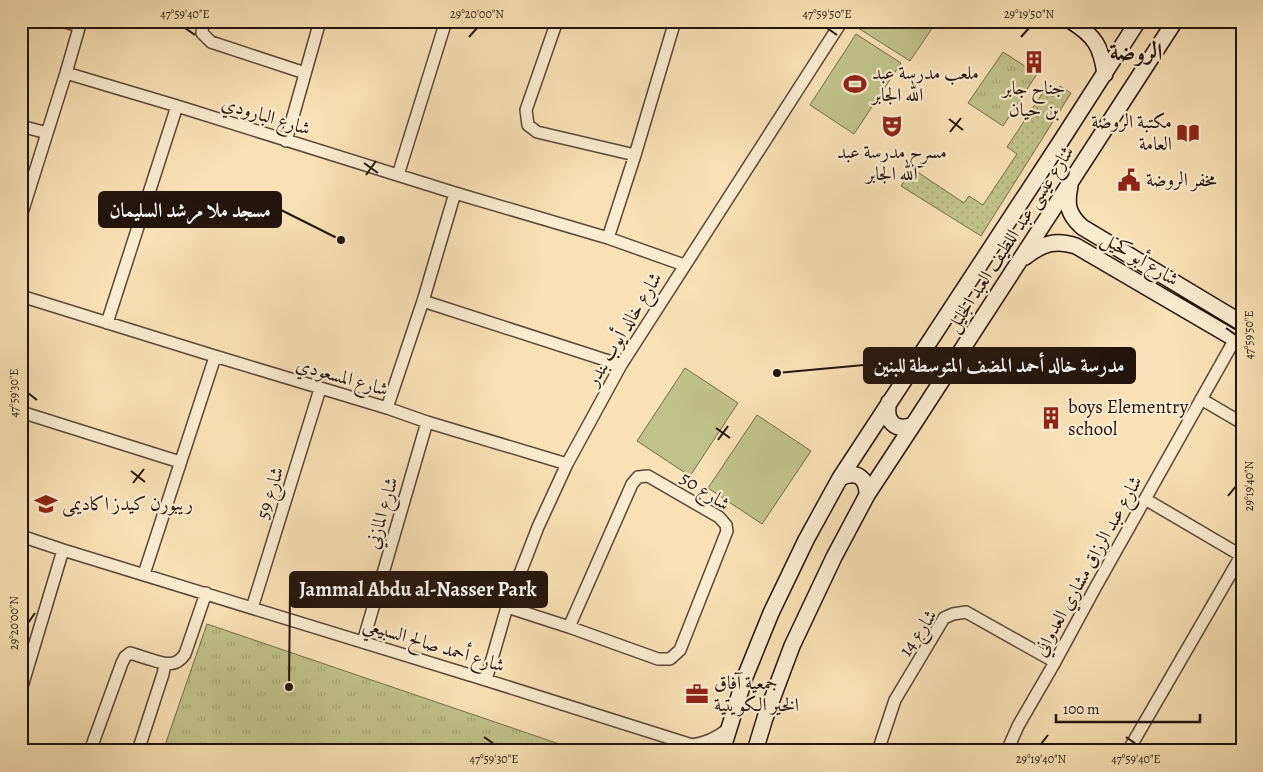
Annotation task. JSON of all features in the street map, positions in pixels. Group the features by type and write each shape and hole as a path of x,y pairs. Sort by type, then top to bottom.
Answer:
{"main road":[{"path":"1072,21 1092,37 1099,48 1103,57 1105,74"},
{"name":"شارع عيسى عبد اللطيف العبد الجليل","path":"722,751 745,677 771,613 806,540 840,478 1138,21"},
{"name":"شارع عيسى عبد اللطيف العبد الجليل","path":"755,751 765,718 795,639 834,557 867,495 1175,21"},
{"name":"شارع أبو كحيل","path":"1073,178 1068,194 1068,206 1078,223 1099,238 1242,323"},
{"path":"1090,253 1091,244 1099,238"},
{"name":"شارع أبو كحيل","path":"1016,267 1032,252 1050,243 1069,244 1090,253 1238,341"},
{"path":"889,402 887,410 888,417 892,423 906,428 914,425"},
{"path":"840,478 848,474 856,475 863,479 867,487 867,495"}],"street":[{"path":"21,216 80,24 62,21"},
{"path":"203,21 202,33 211,42 305,73"},
{"path":"286,141 320,21"},
{"path":"398,175 446,21"},
{"path":"556,21 526,110 528,125 537,132 635,156"},
{"path":"608,238 635,156 675,21"},
{"name":"شارع خالد أيوب بندر","path":"486,680 507,607 538,527 567,464 621,365 842,21"},
{"name":"شارع البارودي","path":"66,73 177,106 454,194 608,238 684,265"},
{"path":"107,323 177,106"},
{"path":"21,126 47,133"},
{"path":"387,408 423,301 454,194"},
{"name":"شارع المسعودي","path":"21,296 567,464"},
{"path":"423,301 621,365"},
{"name":"شارع عبد الرزاق مشاري العدواني","path":"1007,751 1018,726 1201,399 1238,341"},
{"path":"144,574 215,357"},
{"name":"شارع 59","path":"252,608 320,389"},
{"path":"1201,399 1242,423"},
{"path":"21,412 180,462"},
{"name":"شارع المازني","path":"363,642 427,422"},
{"name":"شارع 50","path":"507,607 658,659 670,659 680,650 727,531 726,525 719,517 648,476 638,477 632,484 569,627"},
{"path":"1128,751 1241,556 1145,499"},
{"name":"شارع أحمد صالح السبيعي","path":"21,536 486,680 696,748 728,729"},
{"path":"21,690 25,664 63,550"},
{"path":"90,751 125,657 130,654 165,664 176,663 182,659 206,593"},
{"name":"شارع 14","path":"878,751 896,700 944,618 966,612 1055,662"},
{"path":"138,751 161,683 165,664"}],"green space":[{"path":"858,21 937,21 910,61 855,26"},
{"name":"ملعب مدرسة عبد الله الجابر","path":"856,34 901,63 854,134 810,105"},
{"path":"1003,52 1037,74 1003,126 968,103"},
{"path":"1060,86 1071,93 981,236 901,186 913,169 964,203 969,196 983,205 1017,154 1007,147 1044,91 1053,97"},
{"path":"685,368 738,403 690,476 637,441"},
{"path":"757,415 811,451 762,524 708,488"},
{"path":"207,624 580,751 163,751"}],"place":[{"name":"جناح جابر بن حيان","path":"1034,62"},
{"name":"ملعب مدرسة عبد الله الجابر","path":"855,84"},
{"name":"مسرح مدرسة عبد الله الجابر","path":"892,126"},
{"name":"مكتبة الروضة العامة","path":"1188,133"},
{"name":"مخفر الروضة","path":"1129,180"},
{"name":"مسجد ملا مرشد السليمان","path":"341,240"},
{"name":"مدرسة خالد أحمد المضف المتوسطة للبنين","path":"777,373"},
{"name":"boys Elementry school","path":"1051,418"},
{"name":"ريبورن كيدز اكاديمى","path":"46,504"},
{"name":"Jammal Abdu al-Nasser Park","path":"289,687"},
{"name":"جمعية آفاق الخير الكويتية","path":"697,694"}],"district":[{"name":"الروضة","path":"1136,52"}]}
